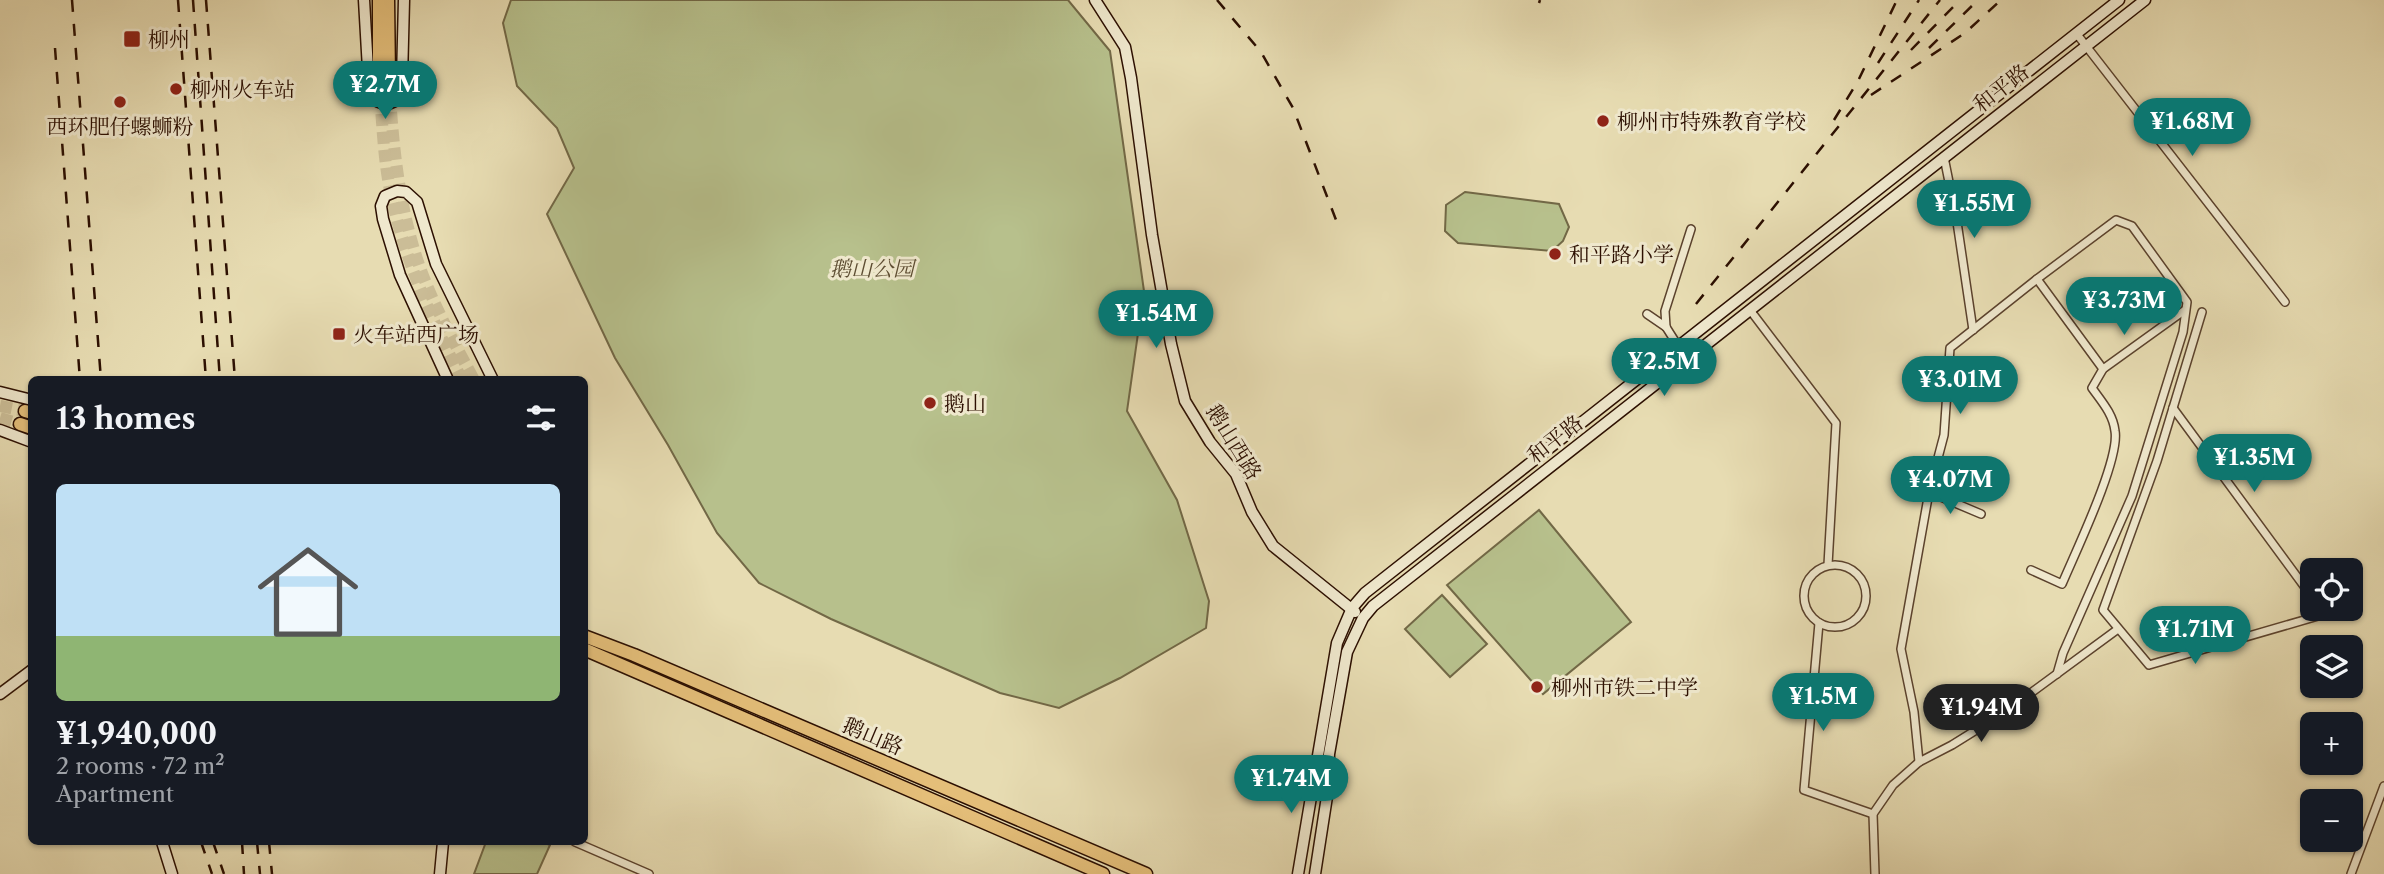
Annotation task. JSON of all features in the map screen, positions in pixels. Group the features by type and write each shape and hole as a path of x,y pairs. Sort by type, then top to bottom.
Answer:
{"main road":[{"path":"364,0 369,87 372,99 386,105 395,101 402,79 404,0"},
{"path":"379,0 384,77 388,0"},
{"name":"鹅山西路","path":"1095,0 1125,47 1152,235 1171,344 1185,401 1210,442 1236,474 1252,512 1273,545 1363,618"},
{"name":"和平路","path":"1297,874 1336,643 1351,609 1365,593 2119,0"},
{"name":"和平路","path":"1315,874 1328,790 1329,754 1347,652 1363,618 1373,606 2145,0"},
{"path":"446,376 400,275 386,232 381,206 385,196 397,191 405,192 417,202 436,264 491,376"},
{"path":"0,386 17,395 28,407"},
{"path":"0,392 17,395"},
{"path":"0,430 28,440"},
{"name":"鹅山路","path":"588,638 647,660 1146,874"},
{"name":"鹅山路","path":"588,651 1104,874"},
{"path":"0,694 28,673"},
{"path":"163,845 172,874"},
{"path":"440,874 443,845"}],"street":[{"path":"2076,33 2285,302"},
{"path":"1944,157 1973,330"},
{"path":"1919,762 1914,712 1901,649 1929,492 1944,435 1950,348 2116,220 2132,226 2187,302 2183,331 2132,496 2063,653 2057,674"},
{"path":"1666,327 1665,311 1691,229"},
{"path":"2037,279 2104,369"},
{"path":"1750,310 1836,424 1828,565"},
{"path":"2031,570 2062,584 2108,469 2116,433 2111,414 2092,388 2104,369 2185,310"},
{"path":"2202,312 2157,461 2103,610 2149,665 2301,621"},
{"path":"1647,314 1666,327 1678,345"},
{"path":"2173,408 2300,581"},
{"path":"1929,492 1981,514"},
{"path":"1828,565 1839,565 1856,573 1862,581 1866,600 1857,617 1850,623 1829,627 1811,617 1805,607 1803,597 1810,576 1828,565"},
{"path":"1819,623 1804,790 1874,814"},
{"path":"1875,874 1874,814 1893,785 1919,762 1952,746 2005,712 2118,629"},
{"path":"2351,874 2384,786"},
{"path":"582,845 649,874"}],"green space":[{"name":"鹅山公园","path":"511,0 1068,0 1110,51 1144,291 1127,411 1177,500 1209,601 1206,628 1120,678 1059,708 1000,693 831,619 759,583 717,533 615,358 547,214 574,168 557,128 517,86 503,23"},
{"path":"1465,192 1559,204 1569,227 1563,241 1552,251 1458,243 1445,231 1446,205"},
{"path":"1539,510 1631,622 1543,694 1447,585"},
{"path":"1442,595 1487,644 1450,677 1405,629"},
{"path":"485,845 550,845 537,874 474,874"}],"tunnel":[{"path":"389,76 397,170 411,239 430,292 472,376"},
{"path":"379,78 386,167 397,219 420,290 460,376"},
{"path":"0,406 25,411"},
{"path":"0,418 20,424"}],"railway":[{"path":"72,0 101,376"},
{"path":"178,0 206,376"},
{"path":"193,0 220,376"},
{"path":"206,0 235,376"},
{"path":"1217,0 1261,52 1293,108 1338,225"},
{"path":"1834,120 1858,81 1897,0"},
{"path":"1878,63 1919,0"},
{"path":"1696,304 1940,0"},
{"path":"1911,50 1960,0"},
{"path":"1929,48 1978,0"},
{"path":"1871,95 1965,33 2001,0"},
{"path":"55,48 80,376"},
{"path":"202,845 212,874"},
{"path":"214,845 224,874"},
{"path":"242,845 244,874"},
{"path":"257,845 260,874"},
{"path":"269,845 272,874"}],"place":[{"name":"柳州","path":"132,39"},
{"name":"柳州火车站","path":"176,89"},
{"name":"西环肥仔螺蛳粉","path":"120,102"},
{"name":"柳州市特殊教育学校","path":"1603,121"},
{"name":"和平路小学","path":"1555,254"},
{"name":"火车站西广场","path":"339,334"},
{"name":"鹅山","path":"930,403"},
{"name":"柳州市铁二中学","path":"1537,687"}]}
